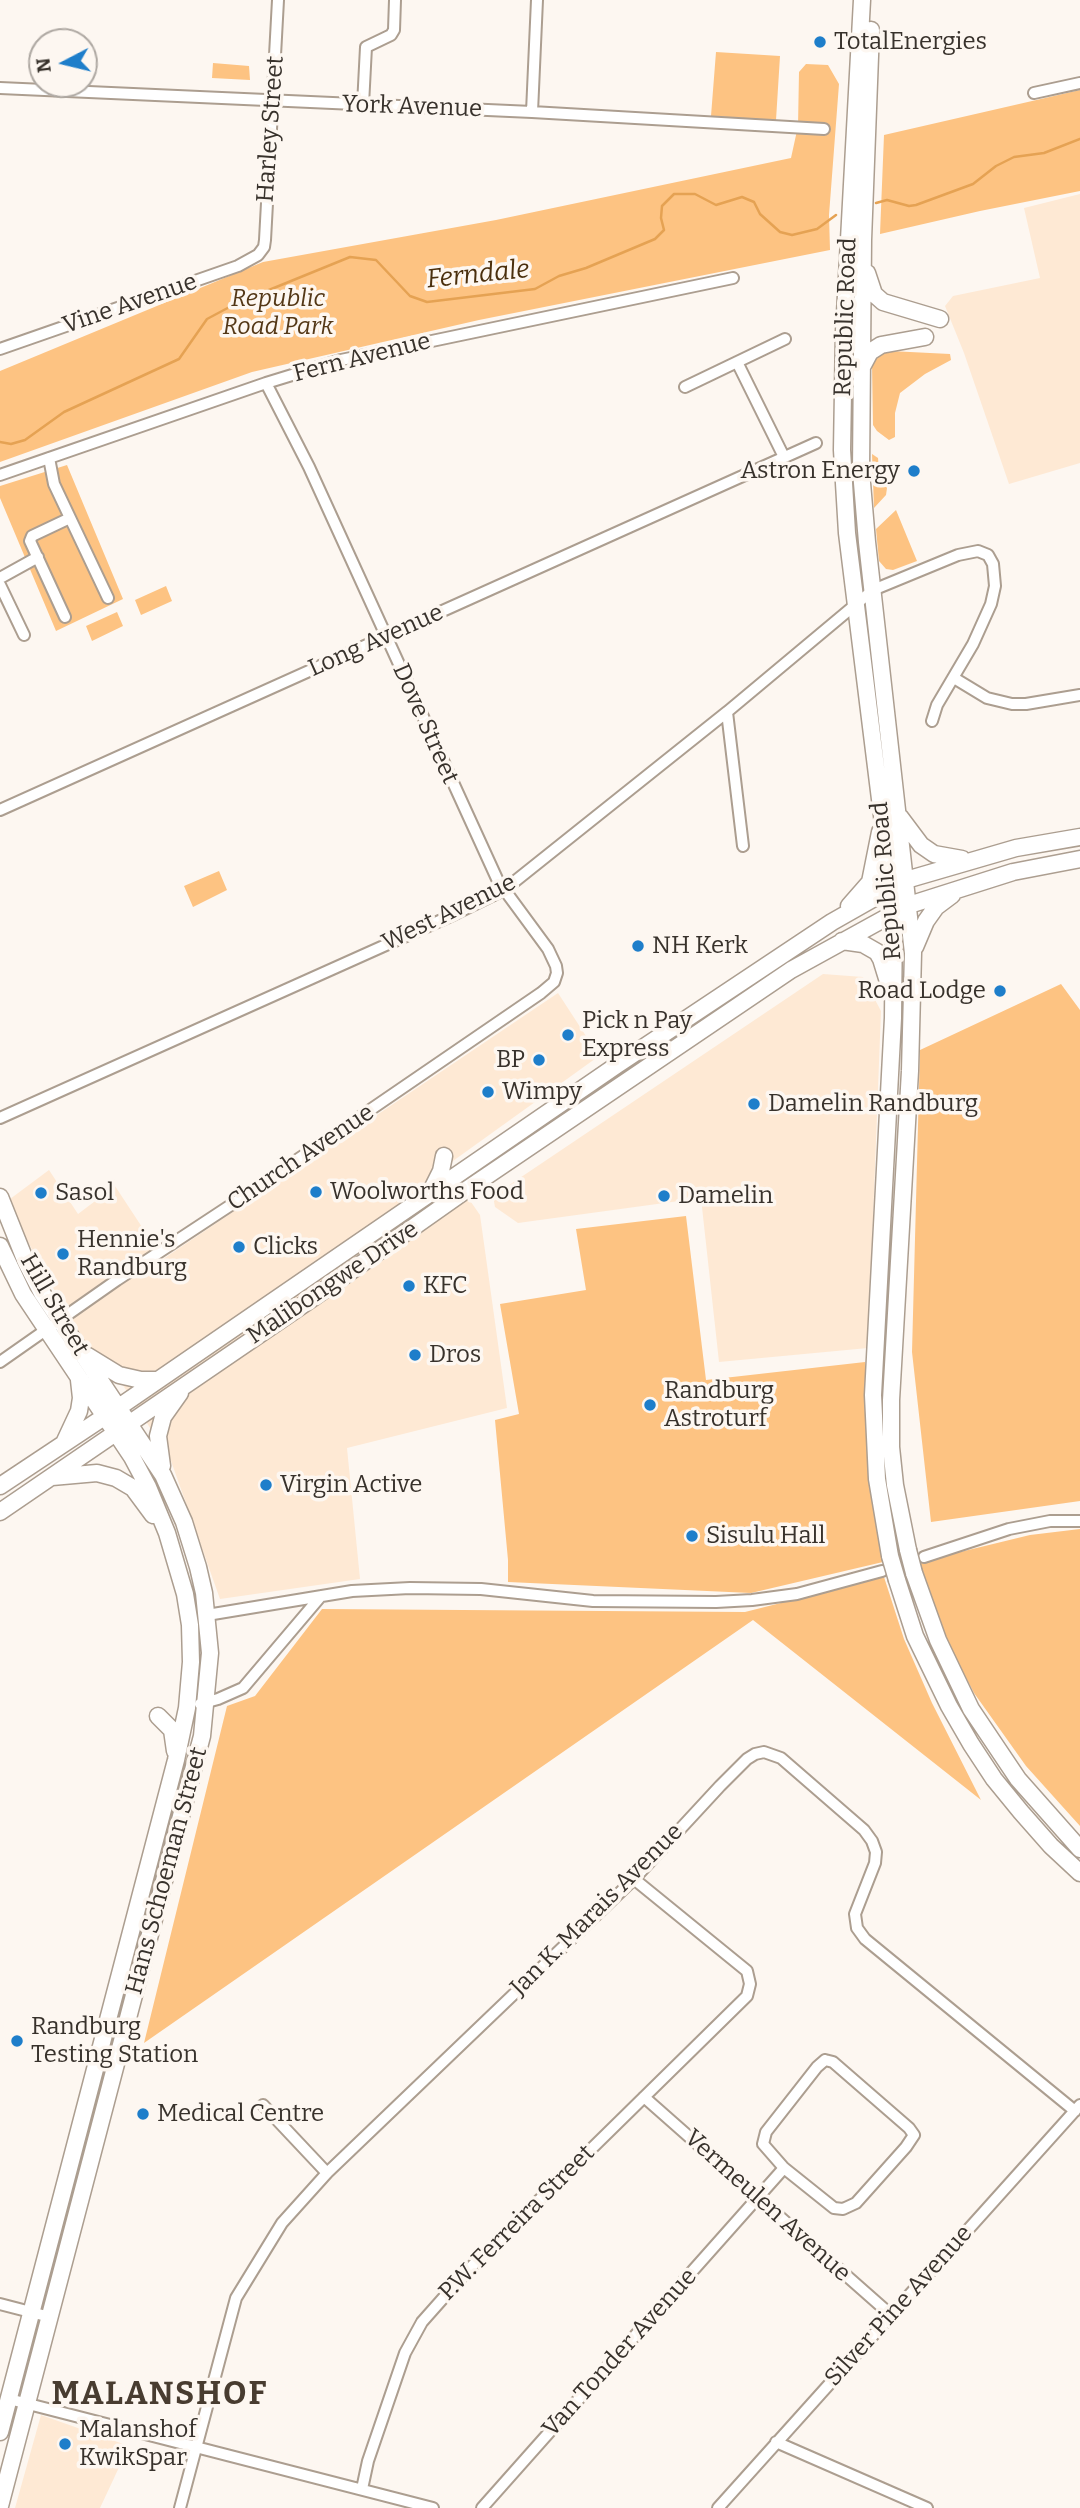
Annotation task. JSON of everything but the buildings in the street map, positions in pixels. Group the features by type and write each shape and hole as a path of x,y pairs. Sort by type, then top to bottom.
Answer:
{"main road":[{"name":"Republic Road","path":"862,0 842,398 843,495 891,888 902,909 913,953 910,1071 891,1400 891,1447 895,1485 914,1573 938,1640 971,1709 1018,1779 1080,1849"},
{"name":"Republic Road","path":"872,0 863,240 862,471 906,880 893,1018 873,1395 877,1479 886,1564 897,1580 915,1636 971,1744 994,1779 1021,1812 1080,1873"},
{"path":"863,240 868,279 874,293 892,305 940,319"},
{"path":"861,370 870,352 881,345 925,337"},
{"path":"899,815 912,834 934,854 955,859 975,859"},
{"path":"832,922 870,883 882,818"},
{"name":"Malibongwe Drive","path":"0,1486 480,1158 832,922 906,880 1016,848 1080,837"},
{"name":"Malibongwe Drive","path":"0,1512 791,970 902,909 1013,872 1080,859"},
{"path":"913,953 926,921 936,907 968,886"},
{"path":"842,940 863,944 877,952 888,980 893,1018"},
{"path":"429,1195 445,1157 480,1158"},
{"name":"Hill Street","path":"0,1197 52,1326 79,1379 104,1416"},
{"name":"Hill Street","path":"0,1245 23,1294 52,1326 80,1351 118,1407"},
{"path":"80,1351 119,1375 157,1380"},
{"path":"64,1443 79,1411 79,1379"},
{"path":"163,1475 158,1436 163,1417 187,1382"},
{"name":"Hans Schoeman Street","path":"0,2507 199,1748 206,1702 210,1653 206,1615 191,1545 163,1475 118,1407"},
{"name":"Hans Schoeman Street","path":"0,2432 176,1760 187,1708 191,1662 190,1625 185,1594 167,1533 148,1487 132,1457 104,1416"},
{"path":"50,1477 96,1473 116,1478 133,1488 167,1533"},
{"path":"158,1716 173,1731 176,1760"}],"street":[{"name":"Harley Street","path":"258,256 265,240 278,0"},
{"path":"363,105 366,47 391,35 394,30 394,0"},
{"path":"531,112 537,0"},
{"path":"1034,93 1080,83"},
{"name":"York Avenue","path":"0,88 531,112 824,129"},
{"name":"Vine Avenue","path":"0,349 238,266 258,256"},
{"name":"Fern Avenue","path":"0,475 266,383 341,360 733,278"},
{"path":"685,387 785,339"},
{"path":"737,362 784,457"},
{"name":"Dove Street","path":"266,383 303,455 477,839 504,890 548,949 556,966 554,982"},
{"name":"Long Avenue","path":"0,810 816,443"},
{"path":"48,458 54,484 108,598"},
{"path":"65,617 30,538 70,518"},
{"path":"873,590 969,552 978,551 988,555 993,564 995,586 990,604 973,644 937,705 932,721"},
{"path":"0,578 38,557"},
{"path":"0,585 24,635"},
{"name":"West Avenue","path":"0,1118 504,890 727,712 873,590"},
{"path":"954,678 987,698 1012,704 1080,695"},
{"path":"727,712 743,846"},
{"name":"Church Avenue","path":"0,1362 554,982"},
{"path":"924,1557 1009,1529 1050,1521 1080,1521"},
{"path":"206,1615 382,1589 481,1589 593,1601 752,1600 797,1594 886,1564"},
{"path":"187,1708 232,1693 251,1680 321,1596"},
{"name":"Jan K. Marais Avenue","path":"180,2508 236,2298 282,2223 327,2174 634,1879 747,1759 764,1752 774,1754 864,1830 872,1841 876,1852 875,1863 855,1914 860,1933 1077,2108"},
{"name":"P.W. Ferreira Street","path":"362,2489 368,2461 405,2353 422,2322 468,2269 747,1996 750,1984 747,1971 634,1879"},
{"path":"825,2060 832,2062 913,2132 906,2147 856,2203 847,2209 834,2208 784,2168 765,2147 763,2139 825,2060"},
{"name":"Vermeulen Avenue","path":"644,2097 891,2315"},
{"path":"263,2105 327,2174"},
{"name":"Silver Pine Avenue","path":"718,2508 1077,2108"},
{"name":"Van Tonder Avenue","path":"482,2508 784,2168"},
{"path":"0,2304 50,2317"},
{"path":"9,2399 433,2508"},
{"path":"776,2442 927,2508"}],"shaded area":[{"path":"1080,194 1080,463 1009,484 945,306 953,296 1040,278 1024,208"},
{"name":"Damelin Randburg","path":"823,974 863,977 881,1011 868,1348 719,1362 701,1198 518,1223 495,1207 493,1196"},
{"path":"558,993 599,1056 446,1166 480,1215 507,1408 347,1448 360,1579 220,1599 171,1461 107,1360 84,1344 6,1202 49,1170 78,1214 115,1186 163,1259"},
{"path":"41,2415 129,2446 100,2508 15,2508"}],"green space":[{"path":"716,52 780,56 776,120 711,116"},
{"path":"213,63 249,66 250,80 212,78"},
{"name":"Republic Road Park","path":"806,64 828,65 839,84 829,215 830,250 479,320 252,372 0,462 0,371 263,262 496,220 791,158 798,126 799,72"},
{"path":"1080,90 1080,191 880,234 884,135"},
{"path":"890,351 950,354 951,360 925,374 900,393 895,413 895,437 889,440 873,425 872,364 881,354"},
{"path":"872,454 878,458 879,469 887,488 886,495 874,508"},
{"path":"67,465 123,599 56,631 0,498 0,486"},
{"path":"896,510 917,561 893,570 886,569 879,561 876,529"},
{"path":"166,586 172,601 141,615 135,600"},
{"path":"117,612 123,626 92,641 86,626"},
{"path":"219,871 227,890 193,907 184,886"},
{"path":"1061,984 1080,1010 1080,1501 931,1522 912,1352 920,1050"},
{"path":"686,1216 706,1380 865,1362 883,1562 751,1593 508,1582 495,1420 519,1414 500,1304 586,1290 576,1229"},
{"path":"1080,1529 1080,1826 1026,1766 974,1693 942,1631 919,1562 1030,1535"},
{"path":"884,1577 904,1639 932,1703 981,1800 753,1620 144,2043 227,1706 255,1696 322,1609 745,1612"}],"waterway":[{"name":"Ferndale","path":"876,203 887,200 909,206 916,205 973,184 996,166 1014,157 1044,153 1080,139"},
{"name":"Ferndale","path":"0,442 11,444 25,440 64,412 179,359 207,319 237,303 350,257 376,260 410,296 427,302 535,289 559,276 586,268 655,239 664,230 662,206 674,194 695,194 716,205 742,197 754,202 760,214 780,232 792,235 817,229 836,215"}],"place":[{"name":"TotalEnergies","path":"820,42"},
{"name":"Astron Energy","path":"914,471"},
{"name":"NH Kerk","path":"638,946"},
{"name":"Road Lodge","path":"1000,991"},
{"name":"Pick n Pay Express","path":"568,1035"},
{"name":"BP","path":"539,1060"},
{"name":"Wimpy","path":"488,1092"},
{"name":"Damelin Randburg","path":"754,1104"},
{"name":"Woolworths Food","path":"316,1192"},
{"name":"Sasol","path":"41,1193"},
{"name":"Damelin","path":"664,1196"},
{"name":"Clicks","path":"239,1247"},
{"name":"Hennie's Randburg","path":"63,1254"},
{"name":"KFC","path":"409,1286"},
{"name":"Dros","path":"415,1355"},
{"name":"Randburg Astroturf","path":"650,1405"},
{"name":"Virgin Active","path":"266,1485"},
{"name":"Sisulu Hall","path":"692,1536"},
{"name":"Randburg Testing Station","path":"17,2041"},
{"name":"Medical Centre","path":"143,2114"},
{"name":"Malanshof KwikSpar","path":"65,2444"}],"district":[{"name":"MALANSHOF","path":"160,2395"}]}
